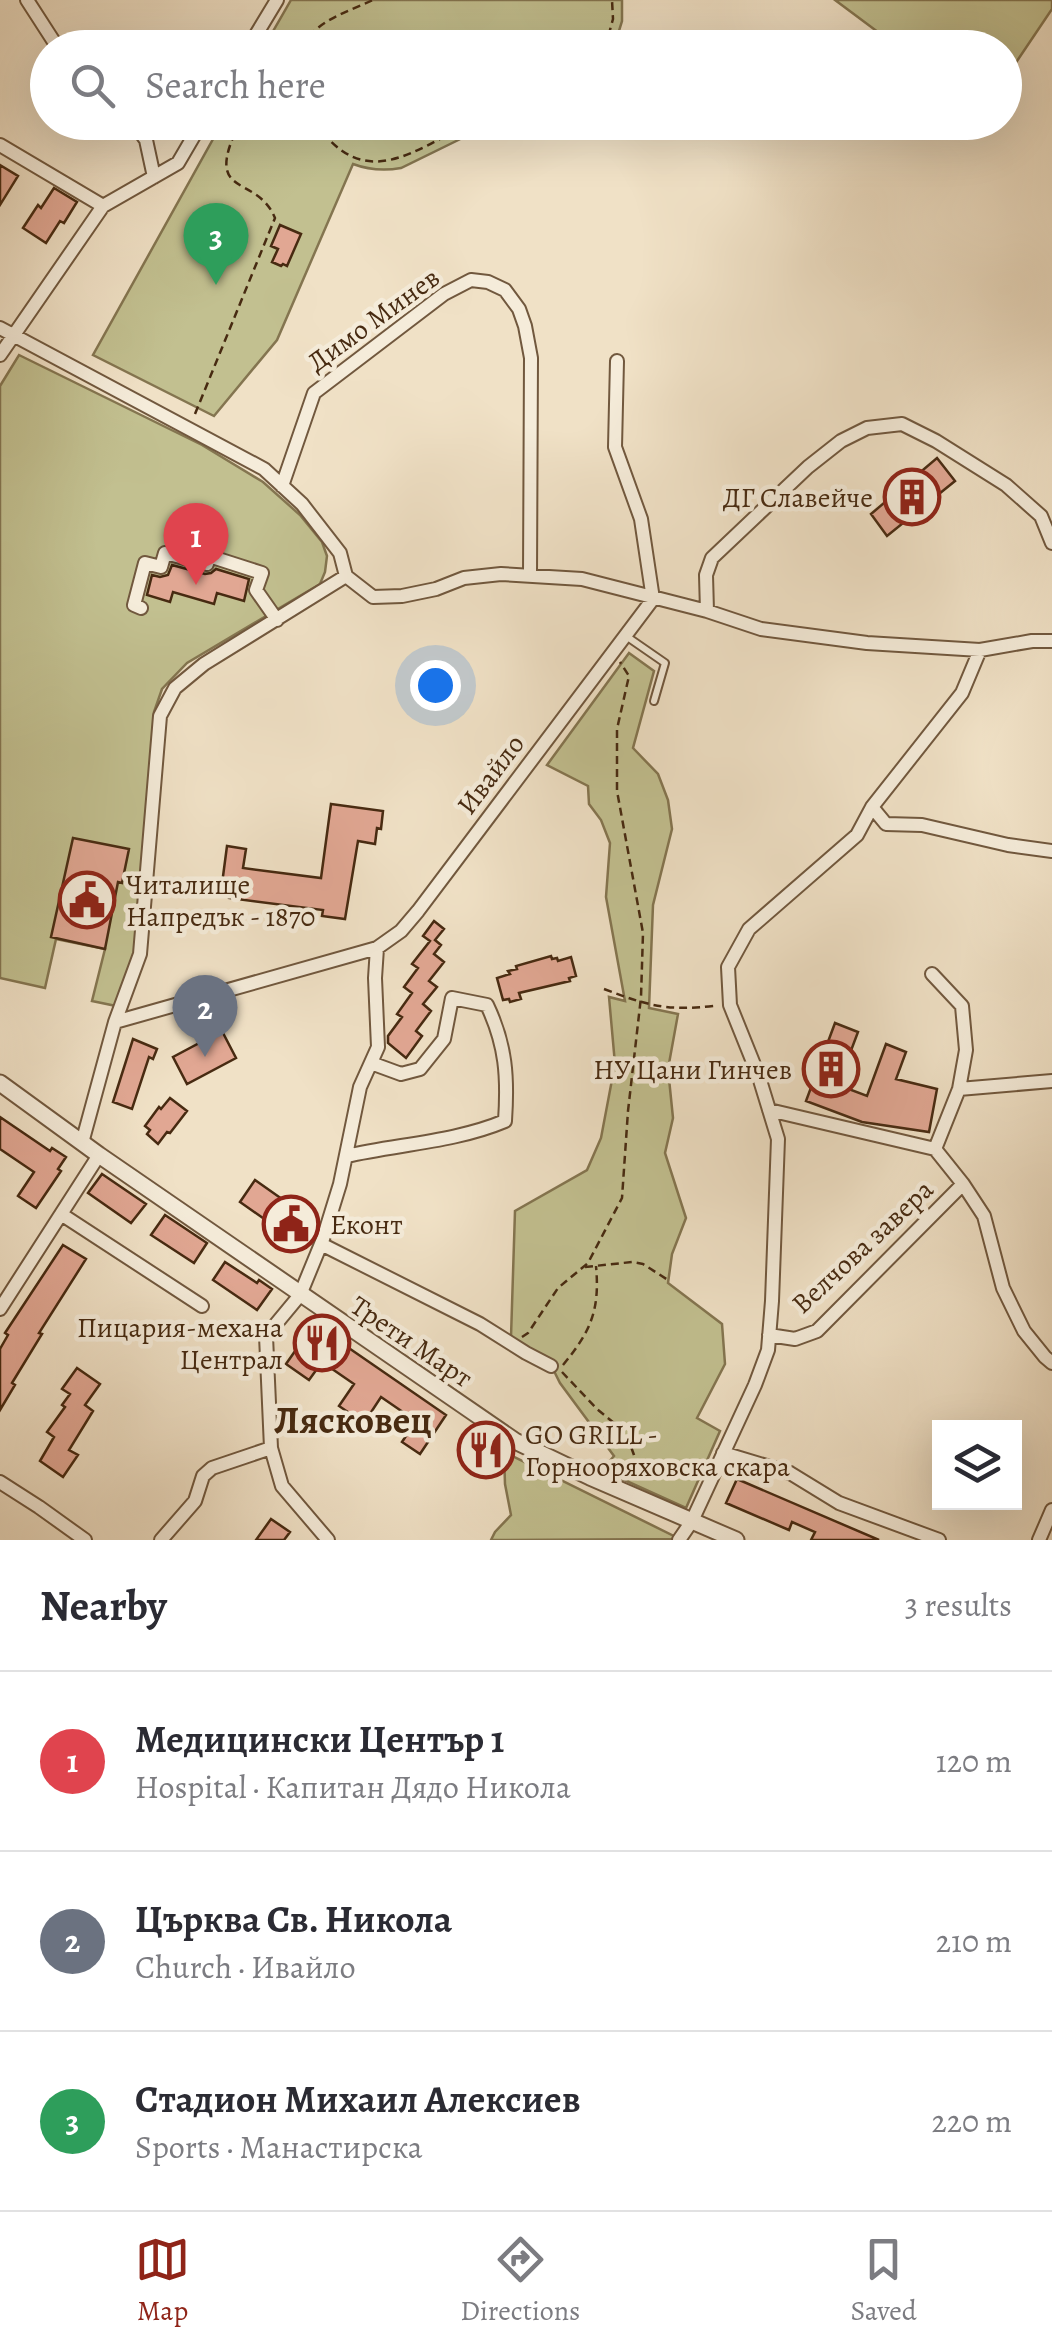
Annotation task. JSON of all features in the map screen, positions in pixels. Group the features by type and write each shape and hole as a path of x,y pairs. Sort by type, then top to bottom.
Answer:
{"street":[{"path":"27,0 46,30"},
{"path":"259,30 277,0"},
{"path":"146,140 154,177"},
{"path":"0,355 6,332 103,206 178,163 191,140"},
{"path":"0,144 103,206"},
{"name":"Димо Минев","path":"282,486 314,393 444,294 471,280 488,282 505,290 519,309 530,358 530,576"},
{"path":"6,332 264,470 302,504 340,554 346,576 372,597 402,596 464,578 500,574 582,578 761,629 867,643 980,650 1052,640"},
{"path":"617,361 615,447 641,520 653,599"},
{"path":"707,612 706,574 712,558 808,466 840,441 867,428 902,424 936,441 1006,485 1041,516 1052,543"},
{"path":"142,608 134,605 145,563 161,567 165,553 206,564 209,556 262,573 256,590 276,620"},
{"path":"82,1143 115,1022 140,954 160,716 175,688 204,664 346,576"},
{"name":"Ивайло","path":"115,1022 376,948 401,931 653,599"},
{"path":"679,1540 692,1521 768,1350 778,1139 759,1077 730,1005 728,968 749,929 856,835 872,807 962,693 980,650"},
{"path":"872,807 886,824 922,824 1008,845 1052,850"},
{"path":"328,1540 282,1486 271,1448 266,1336 300,1294 321,1244 346,1156 360,1087 378,1048 376,948"},
{"path":"932,974 962,1006 966,1050 960,1089 935,1150"},
{"path":"346,1156 417,1145 505,1120 500,1033 488,1005 452,998 444,1039 420,1068 401,1074 371,1063"},
{"path":"960,1089 1052,1081"},
{"name":"Трети Март","path":"0,1083 515,1441 736,1540"},
{"path":"769,1110 935,1150 963,1184"},
{"path":"0,1309 99,1155"},
{"name":"Велчова завера","path":"769,1335 795,1340 818,1330 963,1184 984,1216 1003,1288 1024,1331 1052,1362"},
{"path":"61,1214 202,1306"},
{"path":"321,1244 480,1324 551,1366"},
{"path":"160,1540 196,1501 202,1476 212,1468 271,1448"},
{"path":"723,1454 790,1473 839,1504 939,1540"},
{"path":"0,1482 81,1539"},
{"path":"1039,1540 1052,1510"}],"lane":[{"path":"625,635 665,664 654,702"}],"path":[{"path":"314,30 373,0"},
{"path":"610,30 612,0"},
{"path":"189,429 275,218 270,205 233,182 227,168 232,140"},
{"path":"330,140 336,148 380,164 436,140"},
{"path":"512,1344 528,1333 558,1288 584,1267 622,1198 643,933 618,791 618,729 629,676 614,652"},
{"path":"604,988 674,1010 730,1005"},
{"path":"584,1267 632,1262 643,1264 668,1280"},
{"path":"596,1266 598,1289 591,1324 559,1370 596,1409 626,1432 637,1479 632,1495"}],"shaded area":[{"path":"291,0 622,0 619,30 274,30"},
{"path":"835,0 1052,0 1052,9 1022,54 1022,30 875,30"},
{"path":"213,140 458,140 401,168 353,164 277,340 214,416 93,355"},
{"path":"19,355 202,445 263,482 300,515 322,542 327,556 320,584 187,663 162,689 154,712 140,954 121,1007 92,1001 105,949 56,939 45,988 0,978 0,386"},
{"path":"629,653 654,671 633,748 658,774 668,800 672,829 653,905 649,1008 678,1014 668,1069 673,1118 665,1153 686,1218 672,1254 668,1283 722,1324 725,1364 697,1418 720,1431 686,1508 602,1470 614,1456 560,1383 550,1363 511,1337 515,1211 587,1170 601,1138 615,1064 609,997 625,1001 606,897 610,843 589,804 588,786 547,765"},
{"path":"504,1452 680,1539 491,1540 511,1515"}],"building":[{"path":"0,165 18,176 0,205"},
{"path":"54,188 77,202 46,243 23,228"},
{"path":"280,225 301,234 287,266 272,262 278,249 271,246"},
{"name":"ДГ Славейче","path":"937,458 955,481 887,536 871,514"},
{"path":"172,565 205,574 216,569 249,579 244,601 217,593 214,604 173,592 170,602 147,595 152,575 168,575"},
{"path":"331,804 383,811 375,844 358,841 345,919 322,916 323,910 229,898 230,885 222,884 227,846 246,849 243,868 321,878"},
{"name":"Читалище Напредък - 1870","path":"73,838 129,849 105,949 51,937"},
{"path":"434,921 444,929 435,940 441,945 434,954 444,962 429,981 437,987 423,1004 431,1011 416,1031 422,1036 406,1058 388,1043 388,1036 412,993 404,987 418,968 412,964 430,941 423,936"},
{"path":"551,956 558,961 571,957 576,976 570,981 519,993 521,999 503,1000 497,978 510,974 508,971 517,969 516,966"},
{"name":"НУ Цани Гинчев","path":"835,1023 858,1032 838,1085 867,1096 886,1044 906,1052 896,1079 937,1089 929,1132 862,1122 806,1101"},
{"path":"222,1031 236,1058 187,1084 173,1057"},
{"path":"133,1039 157,1049 153,1059 149,1057 132,1109 113,1102"},
{"path":"170,1098 187,1111 158,1144 147,1134 150,1130 145,1126"},
{"path":"0,1117 50,1151 52,1148 66,1157 36,1208 18,1196 34,1172 0,1149"},
{"path":"102,1174 146,1204 131,1223 88,1193"},
{"path":"255,1180 316,1223 300,1244 240,1202"},
{"path":"165,1215 207,1243 194,1263 151,1235"},
{"path":"63,1245 86,1259 39,1333 42,1334 0,1410 0,1349 8,1335 5,1333"},
{"path":"225,1262 272,1289 257,1310 213,1280"},
{"path":"314,1324 446,1415 420,1454 402,1442 416,1421 381,1397 364,1423 339,1406 354,1384 322,1362 309,1380 286,1364"},
{"path":"77,1368 100,1384 85,1405 93,1411 69,1450 78,1455 63,1477 40,1461 54,1437 47,1432 70,1394 62,1389"},
{"path":"737,1479 879,1540 811,1540 815,1532 792,1522 789,1530 726,1503"},
{"path":"271,1519 290,1532 284,1540 256,1540"}],"place":[{"name":"Стадион Михаил Алексиев","path":"216,285"},
{"name":"ДГ Славейче","path":"912,497"},
{"name":"Медицински Център 1","path":"196,585"},
{"name":"Читалище Напредък - 1870","path":"87,900"},
{"name":"Църква Св. Никола","path":"205,1057"},
{"name":"НУ Цани Гинчев","path":"831,1069"},
{"name":"Еконт","path":"291,1224"},
{"name":"Пицария-механа Централ","path":"322,1343"},
{"name":"GO GRILL - Горнооряховска скара","path":"486,1450"}],"district":[{"name":"Лясковец","path":"353,1420"}]}
